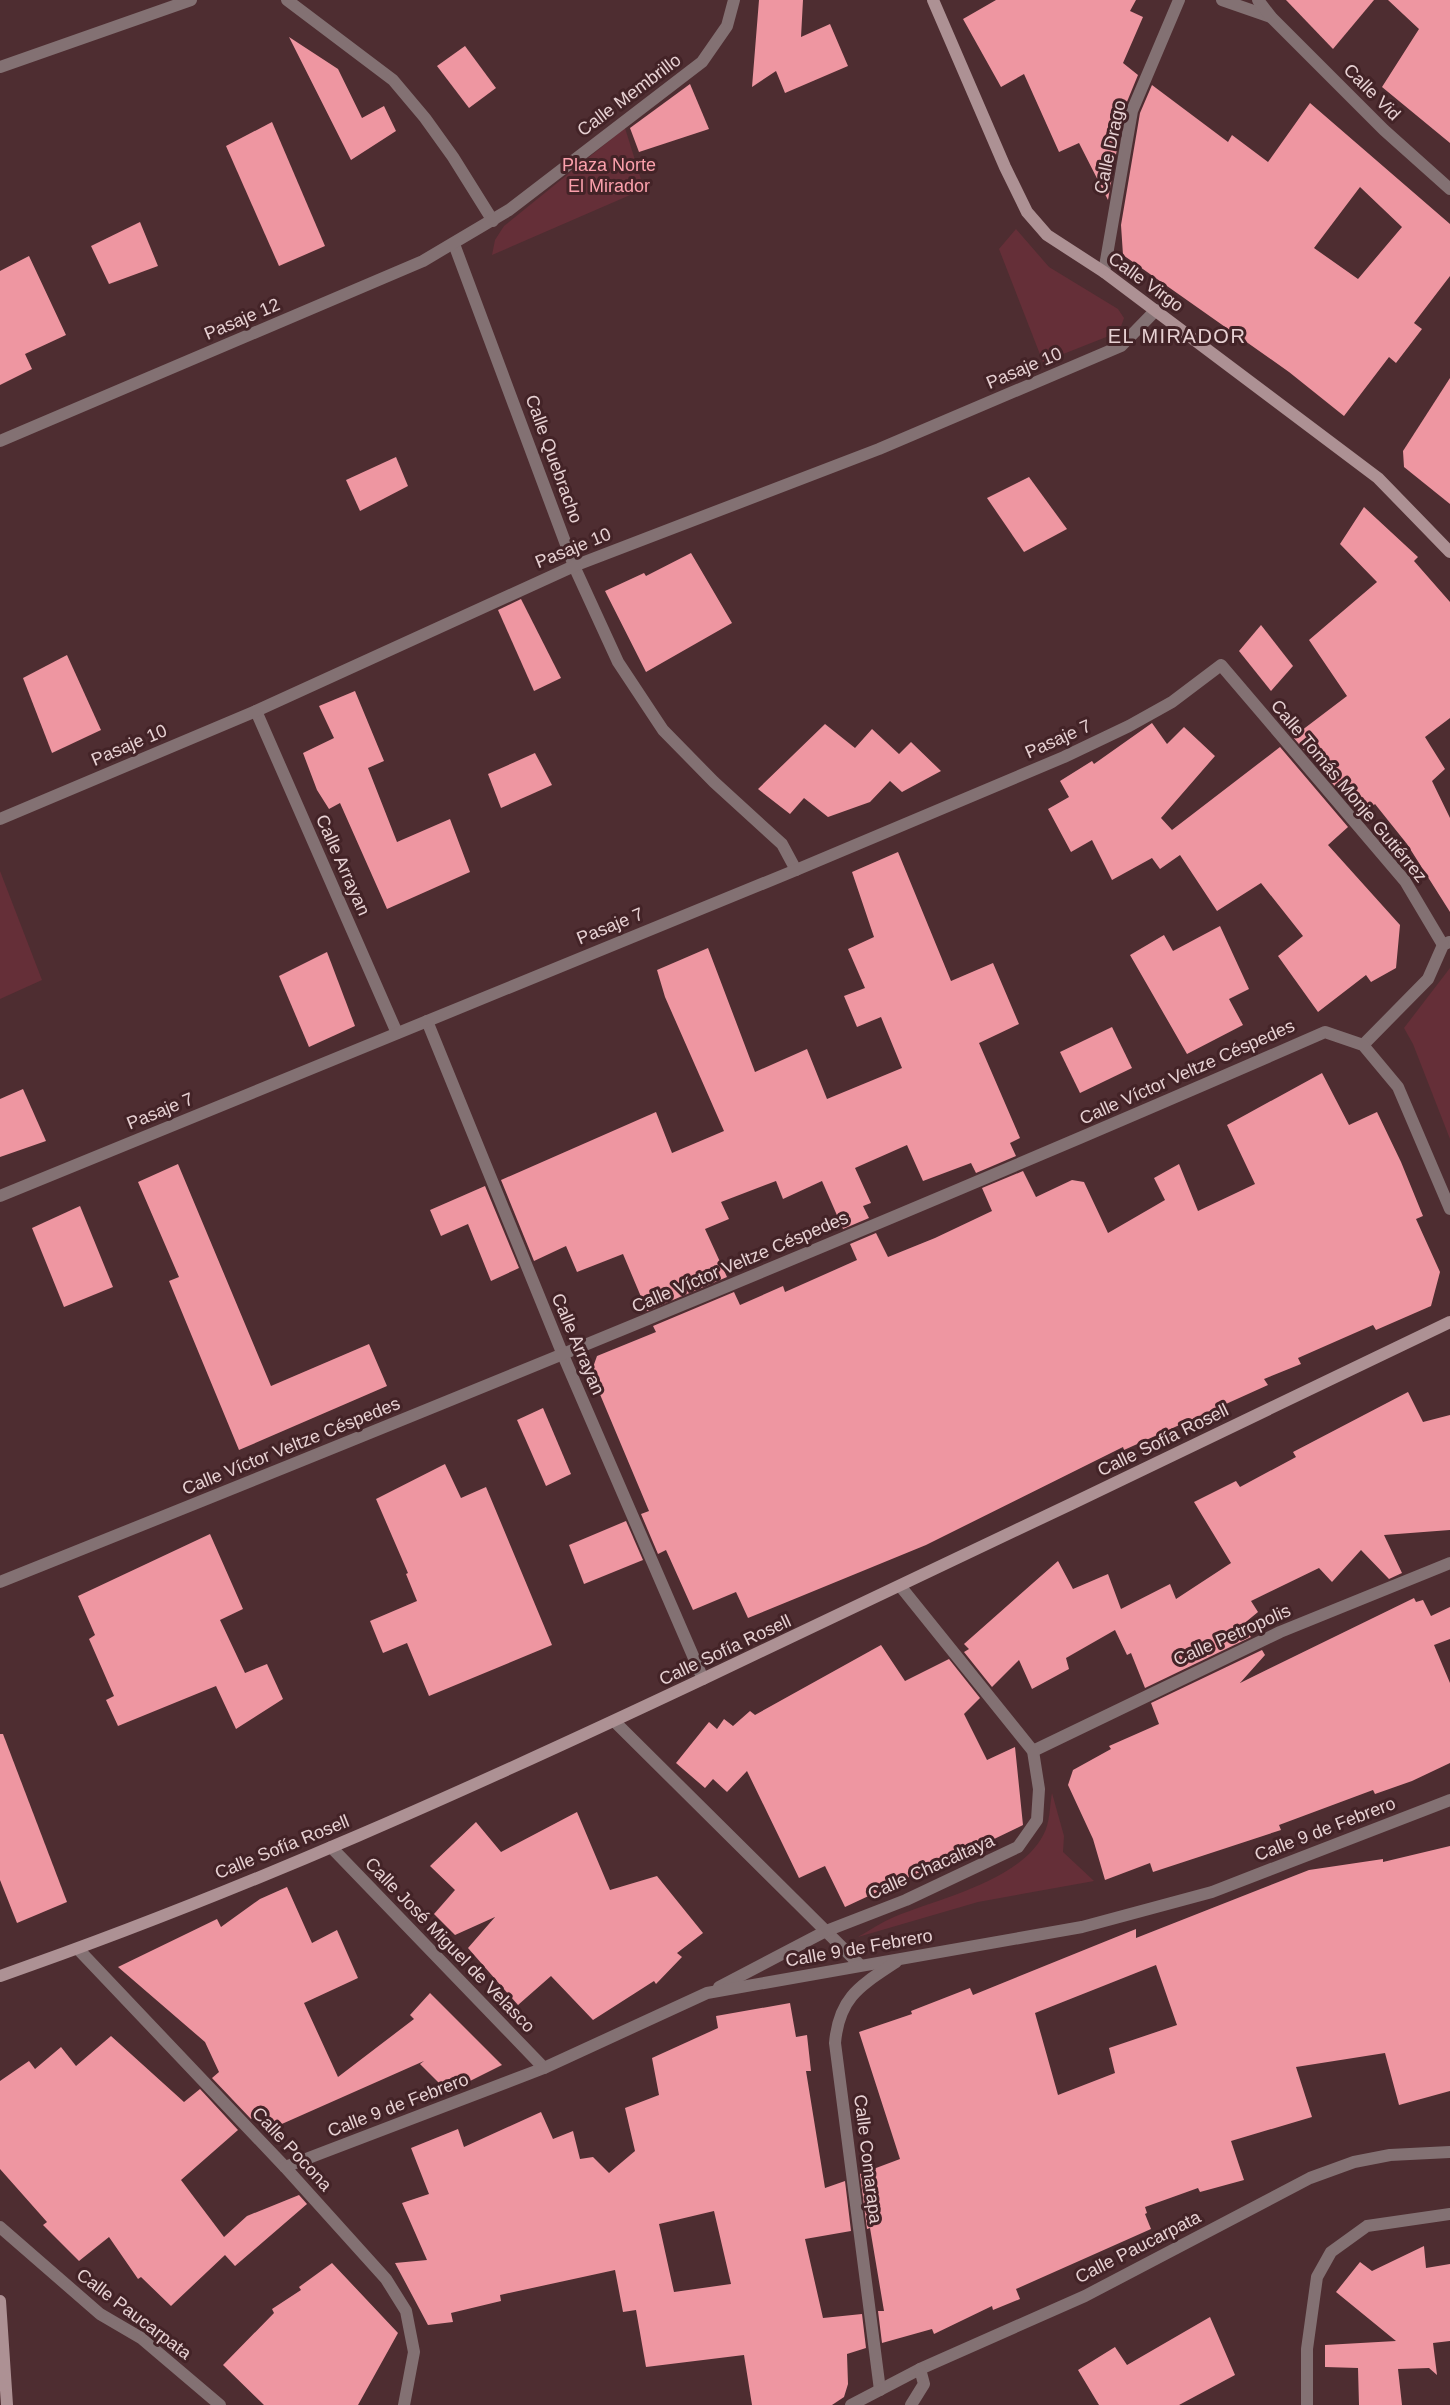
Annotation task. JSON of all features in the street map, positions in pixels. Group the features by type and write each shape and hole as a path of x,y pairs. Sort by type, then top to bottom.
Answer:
{"street":[{"path":"0,67 191,0"},
{"path":"286,0 393,80 425,118 453,157 493,221"},
{"name":"Calle Membrillo","path":"493,221 702,62 727,26 734,0"},
{"name":"Calle Virgo","path":"933,0 949,42 1027,212 1047,235 1104,272 1156,310 1378,478 1450,552"},
{"name":"Calle Drago","path":"1104,272 1132,111 1179,0"},
{"name":"Calle Vid","path":"1222,0 1271,17"},
{"name":"Calle Vid","path":"1258,0 1271,17 1384,130 1450,189"},
{"name":"Pasaje 12","path":"0,441 423,261 493,221"},
{"name":"Calle Quebracho","path":"454,244 574,566 618,663 663,730 714,782 782,844 796,870"},
{"name":"Pasaje 10","path":"0,819 256,711 574,566 879,449 1121,346 1156,310"},
{"name":"Pasaje 7","path":"0,1196 796,870 1064,757 1129,726 1172,702 1221,665"},
{"name":"Calle Tomás Monje Gutiérrez","path":"1221,665 1405,881 1447,943"},
{"name":"Calle Arrayan","path":"256,711 397,1033"},
{"path":"1447,943 1428,979 1363,1045 1398,1087 1450,1209"},
{"name":"Calle Arrayan","path":"427,1021 563,1355 703,1679"},
{"name":"Calle Víctor Veltze Céspedes","path":"0,1582 563,1355 1085,1137 1325,1032 1363,1045"},
{"name":"Calle Sofía Rosell","path":"0,1976 78,1949 331,1847 615,1722 901,1587 1450,1322"},
{"name":"Calle Petropolis","path":"1033,1751 1280,1632 1450,1563"},
{"name":"Calle Chacaltaya","path":"707,1993 826,1931 906,1900 1018,1847 1037,1820 1039,1789 1033,1751 901,1587"},
{"path":"615,1722 860,1965"},
{"name":"Calle 9 de Febrero","path":"285,2168 544,2068 707,1993 1082,1927 1212,1892 1450,1800"},
{"name":"Calle José Miguel de Velasco","path":"331,1847 544,2068"},
{"name":"Calle Pocona","path":"78,1949 285,2168 386,2279 406,2311 414,2352 404,2405"},
{"name":"Calle Comarapa","path":"880,2390 835,2043 836,2024 848,1997 899,1960"},
{"name":"Calle Paucarpata","path":"851,2405 920,2369 1085,2296 1310,2178 1354,2162 1390,2155 1450,2152"},
{"path":"1307,2405 1307,2349 1317,2277 1331,2252 1367,2226 1450,2214"},
{"name":"Calle Paucarpata","path":"0,2226 100,2314 141,2338 220,2405"},
{"path":"0,2301 7,2405"},
{"path":"911,2405 924,2384 920,2369"}],"green space":[{"name":"Plaza Norte El Mirador","path":"625,128 644,189 492,255 495,240 504,226"},
{"path":"1016,229 1049,267 1118,309 1124,318 1119,332 1043,362 999,249"},
{"path":"0,871 42,980 0,999"},
{"path":"1450,968 1450,1139 1413,1044 1404,1028"},
{"path":"1052,1793 1064,1836 1063,1852 1094,1881 978,1902 858,1937 894,1917 980,1885 1020,1862 1036,1847 1046,1829"}],"building":[{"path":"759,0 803,0 801,37 830,24 848,66 785,93 776,71 752,87"},
{"path":"996,0 1136,0 1130,11 1143,17 1123,63 1138,75 1124,109 1108,200 1079,143 1059,152 1024,74 1001,87 963,19"},
{"path":"1286,0 1374,0 1333,49"},
{"path":"1388,0 1450,0 1450,143 1382,87 1419,29"},
{"path":"289,37 338,69 362,118 384,106 396,131 351,160"},
{"path":"465,46 496,88 469,108 437,66"},
{"path":"690,84 709,129 639,152 630,128"},
{"path":"1152,85 1228,142 1232,135 1268,162 1310,103 1450,224 1450,276 1414,323 1422,329 1396,363 1389,357 1344,416 1289,372 1123,255 1121,225 1140,113","holes":["1360,187 1402,227 1358,279 1314,248"]},
{"path":"272,122 325,246 279,266 226,146"},
{"path":"140,222 158,266 109,284 91,246"},
{"path":"29,256 66,335 25,354 32,369 0,385 0,271"},
{"path":"1450,378 1450,504 1404,467 1403,451"},
{"path":"396,457 408,486 360,511 346,480"},
{"path":"1029,477 1067,529 1024,552 987,498"},
{"path":"1364,507 1418,557 1414,561 1450,602 1450,718 1425,737 1445,769 1432,781 1450,818 1450,912 1407,844 1375,804 1361,817 1293,737 1347,696 1309,640 1377,582 1340,544"},
{"path":"691,553 732,623 646,672 605,591 644,573 646,576"},
{"path":"521,599 561,678 534,691 498,610"},
{"path":"1261,625 1293,666 1271,691 1239,651"},
{"path":"67,655 101,730 52,753 23,678"},
{"path":"355,691 384,761 368,768 397,842 450,819 470,872 387,909 340,803 329,809 317,790 303,753 334,738 319,706"},
{"path":"1152,723 1167,744 1184,727 1215,756 1161,818 1172,830 1280,747 1348,827 1328,845 1400,925 1396,968 1371,982 1366,975 1318,1012 1278,956 1303,936 1261,883 1217,911 1180,855 1160,869 1152,858 1112,880 1092,840 1071,852 1048,809 1069,797 1060,781 1092,761 1094,764"},
{"path":"825,724 855,748 872,729 899,754 911,742 941,771 902,792 890,781 870,802 828,817 804,798 790,814 758,789"},
{"path":"535,753 552,785 501,808 488,774"},
{"path":"898,852 951,981 993,963 1019,1024 979,1043 1020,1138 1010,1143 1016,1156 976,1173 971,1163 923,1181 907,1145 855,1168 871,1203 863,1206 869,1218 843,1229 822,1181 783,1199 776,1181 721,1202 729,1219 705,1229 727,1277 647,1311 623,1254 577,1272 566,1246 534,1261 501,1180 656,1112 672,1153 724,1131 665,997 657,970 708,948 755,1072 807,1049 827,1099 902,1068 881,1017 857,1027 844,996 865,988 848,949 874,937 852,872"},
{"path":"1220,926 1249,989 1229,999 1243,1025 1187,1054 1130,955 1164,935 1173,951"},
{"path":"327,952 355,1026 309,1047 279,976"},
{"path":"1112,1027 1132,1068 1080,1093 1060,1052"},
{"path":"1322,1073 1349,1125 1377,1112 1401,1162 1423,1216 1416,1219 1440,1272 1431,1306 1376,1330 1373,1325 1298,1358 1301,1364 1264,1379 1268,1385 1124,1450 1123,1447 926,1545 748,1618 736,1592 693,1610 666,1550 658,1554 641,1514 649,1511 591,1373 597,1356 656,1332 653,1326 734,1292 740,1305 783,1286 785,1292 857,1260 850,1244 876,1233 888,1257 935,1238 992,1211 982,1188 1023,1171 1036,1197 1072,1180 1084,1182 1108,1233 1165,1200 1154,1178 1179,1164 1198,1211 1255,1184 1227,1125"},
{"path":"23,1089 46,1141 0,1157 0,1099"},
{"path":"178,1164 271,1386 369,1344 387,1386 239,1450 169,1281 179,1277 138,1182"},
{"path":"485,1186 519,1268 491,1281 468,1224 441,1236 430,1210"},
{"path":"80,1206 113,1287 64,1307 32,1228"},
{"path":"1408,1392 1423,1422 1450,1415 1450,1530 1384,1535 1402,1573 1389,1579 1361,1550 1332,1582 1319,1568 1251,1601 1258,1612 1241,1626 1251,1637 1145,1688 1131,1653 1127,1655 1115,1630 1066,1658 1069,1669 1032,1689 1019,1660 992,1687 964,1652 969,1649 964,1644 1058,1561 1073,1589 1108,1574 1121,1609 1170,1584 1176,1599 1231,1563 1194,1502 1236,1481 1240,1487 1296,1457 1293,1452"},
{"path":"543,1408 571,1474 546,1486 517,1420"},
{"path":"445,1464 461,1498 486,1487 552,1645 429,1696 407,1643 383,1653 370,1621 417,1601 406,1574 408,1573 376,1499"},
{"path":"626,1521 643,1560 584,1584 569,1545"},
{"path":"210,1534 243,1609 220,1620 245,1673 267,1664 283,1699 236,1729 216,1686 118,1726 106,1700 114,1696 89,1639 95,1635 78,1596"},
{"path":"1414,1598 1416,1602 1423,1600 1431,1616 1450,1607 1450,1639 1434,1645 1450,1683 1450,1763 1412,1781 1375,1794 1373,1790 1279,1825 1281,1830 1153,1872 1150,1863 1105,1880 1093,1839 1068,1785 1073,1770 1111,1749 1109,1746 1159,1724 1151,1703 1262,1650 1265,1655 1240,1683"},
{"path":"881,1645 905,1681 949,1659 980,1698 964,1714 987,1760 1015,1747 1023,1825 845,1907 825,1866 799,1878 747,1771 727,1792 713,1779 705,1788 676,1763 709,1722 717,1729 724,1719 733,1726 750,1711 755,1715"},
{"path":"0,1734 3,1734 67,1902 17,1923 0,1880"},
{"path":"577,1812 610,1890 657,1876 703,1933 677,1953 682,1957 656,1984 654,1981 593,2020 551,1976 518,2005 468,1948 495,1917 455,1935 434,1914 455,1890 430,1866 476,1822 501,1852"},
{"path":"1450,1846 1450,2091 1399,2105 1385,2053 1296,2067 1312,2117 1231,2141 1244,2180 1200,2192 1198,2188 1145,2207 1147,2213 1145,2214 1151,2229 1016,2289 1020,2299 993,2310 992,2306 934,2334 932,2329 882,2343 878,2311 884,2311 870,2228 867,2229 860,2174 900,2159 859,2032 912,2014 911,2011 970,1988 973,1995 1136,1929 1136,1938 1309,1870 1383,1859 1383,1862","holes":["1156,1965 1177,2025 1109,2048 1115,2073 1058,2095 1035,2013"]},
{"path":"287,1887 312,1943 337,1930 358,1978 304,2003 338,2077 414,2019 410,2015 430,1993 502,2065 448,2092 420,2064 424,2061 275,2127 260,2111 251,2119 212,2078 219,2072 205,2042 118,1967 217,1919 221,1927 260,1899"},
{"path":"790,2003 796,2037 807,2035 811,2071 806,2071 825,2188 845,2181 851,2231 805,2239 823,2318 862,2314 866,2348 847,2354 848,2384 844,2397 832,2405 752,2405 744,2355 646,2367 636,2310 623,2312 615,2270 500,2295 501,2301 451,2313 453,2322 428,2325 395,2263 427,2260 402,2203 429,2194 411,2148 458,2129 464,2147 541,2112 553,2139 573,2131 580,2159 593,2157 609,2173 635,2151 625,2108 659,2095 652,2058 718,2028 716,2016","holes":["714,2211 731,2284 674,2292 659,2224"]},
{"path":"111,2036 184,2102 200,2089 238,2130 181,2180 224,2237 247,2216 299,2195 307,2204 235,2266 225,2255 171,2306 141,2277 138,2279 109,2237 79,2261 43,2225 47,2222 0,2169 0,2081 29,2061 35,2069 61,2047 76,2066"},
{"path":"1424,2246 1426,2268 1450,2264 1450,2341 1433,2343 1437,2375 1429,2368 1398,2369 1402,2405 1359,2405 1358,2368 1325,2367 1325,2345 1396,2341 1336,2292 1360,2262 1372,2271"},
{"path":"332,2263 398,2333 358,2405 264,2405 223,2365 274,2313 272,2309 301,2290 299,2287"},
{"path":"1210,2317 1235,2375 1179,2405 1099,2405 1078,2370 1115,2347 1127,2365"}],"district":[{"name":"EL MIRADOR","path":"1177,336"}]}
